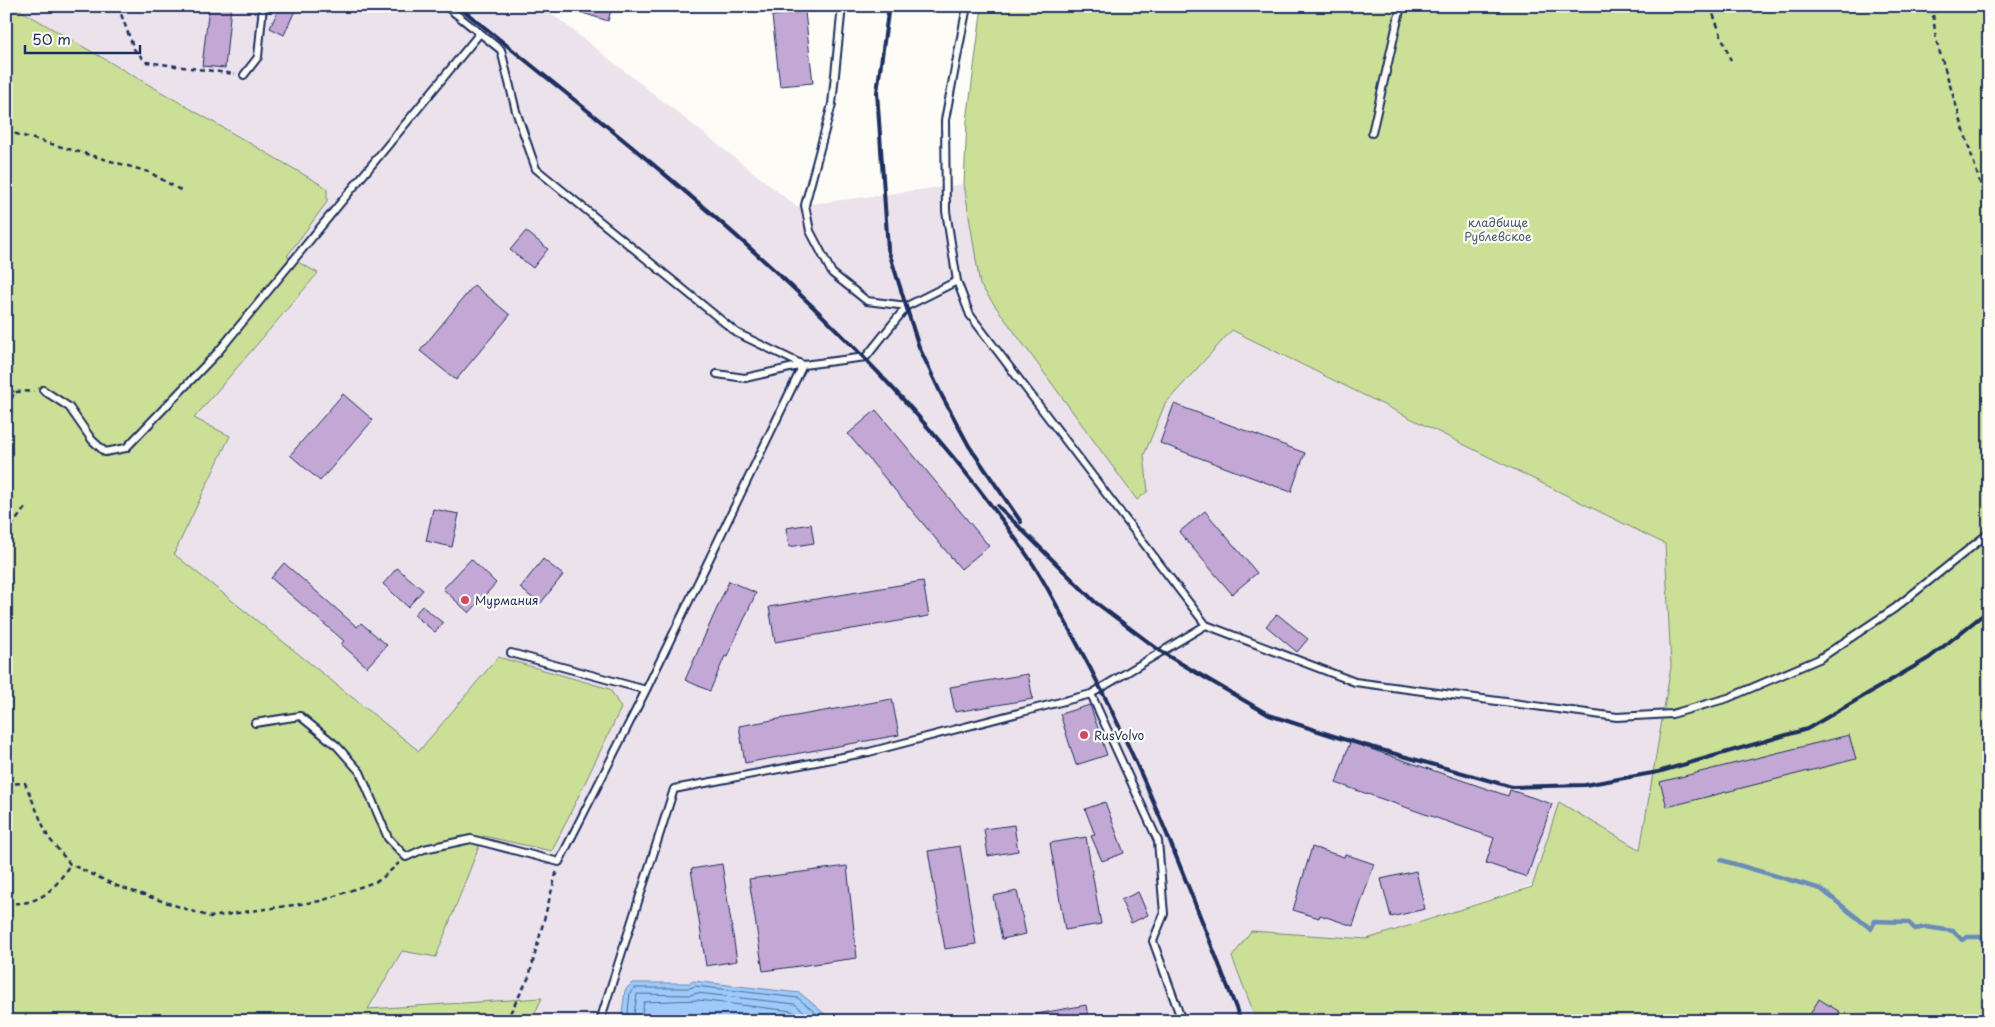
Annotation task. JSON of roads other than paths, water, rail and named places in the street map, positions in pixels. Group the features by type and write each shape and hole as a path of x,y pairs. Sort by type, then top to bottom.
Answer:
{"lane":[{"path":"244,75 258,57 263,6"},
{"path":"446,6 501,50 516,111 536,169 737,333 802,365"},
{"path":"842,6 832,104 805,205 810,231 832,272 867,301 908,306"},
{"path":"967,6 945,120 946,211 957,281 970,315 1206,626 1355,682 1617,717 1672,714 1728,698 1819,659 1895,608 1989,533"},
{"path":"1372,133 1401,6"},
{"path":"43,390 69,407 92,440 106,452 126,448 218,352 480,33"},
{"path":"717,374 745,378 802,365 866,357 908,306 957,281"},
{"path":"255,723 300,716 337,746 360,772 388,838 406,857 424,849 470,839 559,862 646,690 802,365"},
{"path":"600,1021 674,789 869,752 1091,694 1206,626"},
{"path":"510,653 646,690"},
{"path":"1091,694 1158,841 1164,914 1153,941 1182,1021"}],"water":[{"path":"693,981 800,993 833,1021 621,1021 625,990 632,983 690,983"}],"waterway":[{"path":"1721,860 1821,889 1871,929 1875,921 1908,922 1915,929 1926,927 1953,931 1962,940 1967,937 1980,937 1989,949"}],"railway":[{"path":"458,6 614,132 766,262 838,331 907,403 972,480 1037,570 1098,682 1143,777 1241,1021"},
{"path":"889,6 877,92 888,249 919,347 942,396 969,446 1021,522"},
{"path":"998,506 1095,602 1163,653 1269,715 1343,739 1512,787 1585,785 1658,772 1807,729 1929,658 1989,610"}],"place":[{"name":"Мурмания","path":"465,600"},
{"name":"RusVolvo","path":"1084,735"}],"park label":[{"name":"кладбище Рублевское","path":"1498,229"}]}
